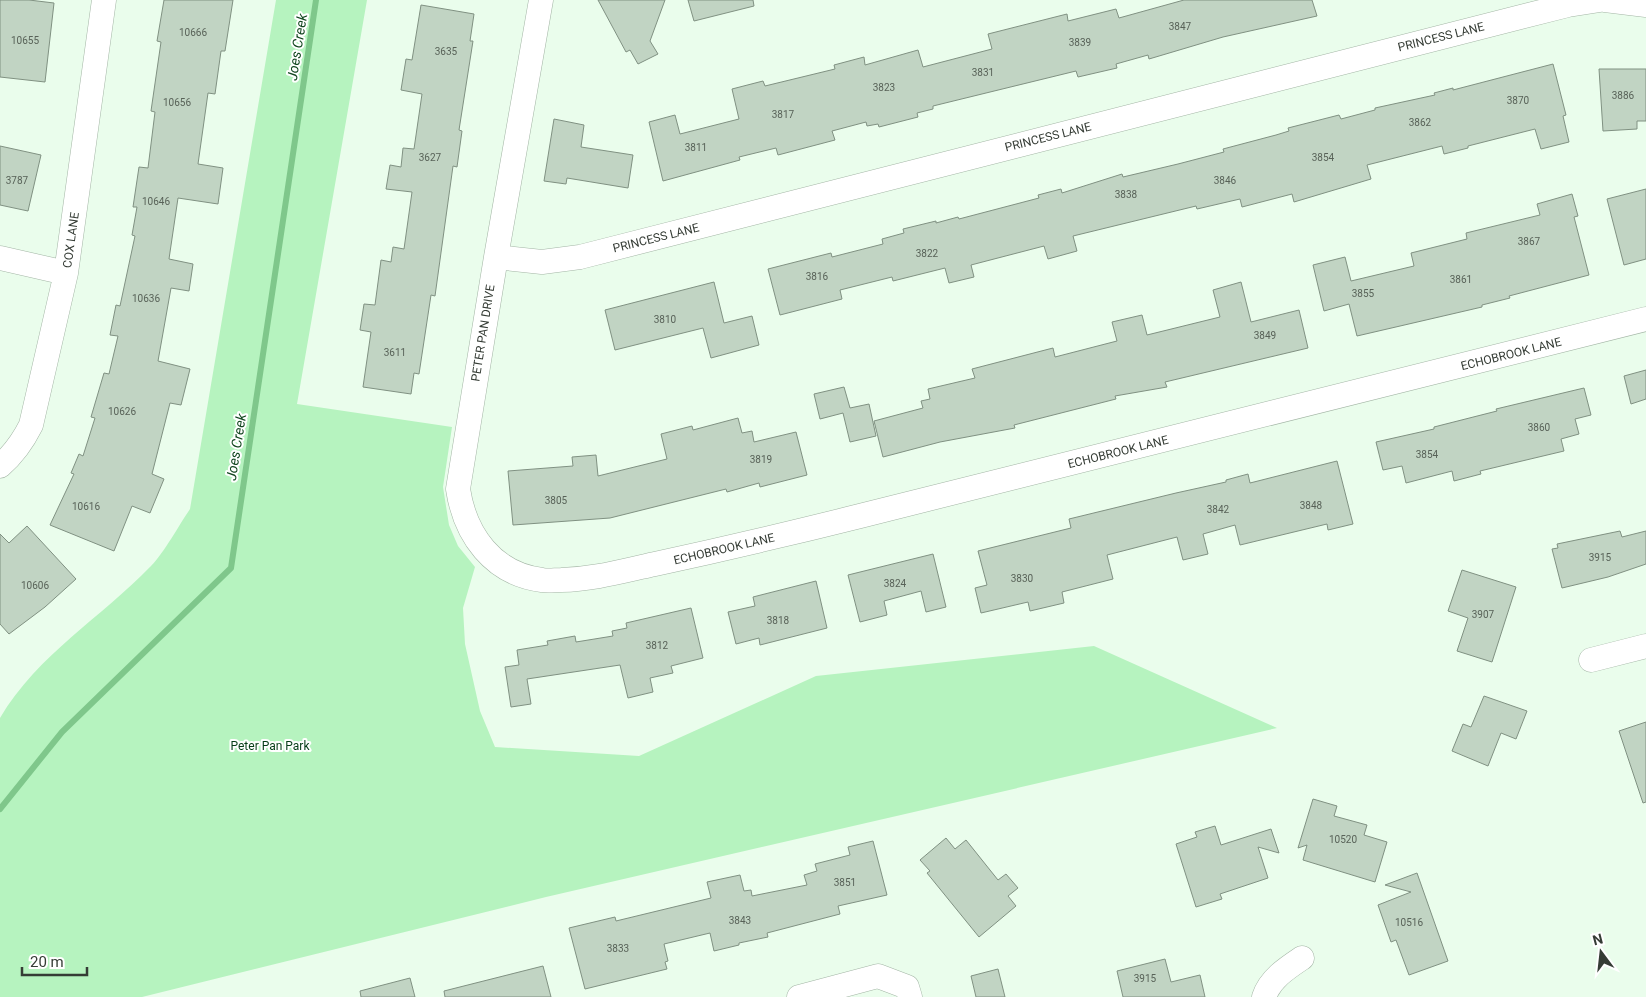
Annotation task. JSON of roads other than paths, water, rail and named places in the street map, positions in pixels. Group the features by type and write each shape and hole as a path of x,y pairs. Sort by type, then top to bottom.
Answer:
{"street":[{"name":"COX LANE","path":"0,466 24,440 32,425 66,273 104,0"},
{"name":"PETER PAN DRIVE","path":"541,0 458,489 460,503 468,524 489,557 512,571 542,580 588,579"},
{"name":"PRINCESS LANE","path":"496,257 542,262 580,257 1568,5 1600,0"},
{"path":"1605,0 1646,4"},
{"path":"0,258 66,273"},
{"name":"ECHOBROOK LANE","path":"588,579 742,546 1358,393 1646,319"},
{"path":"1591,660 1646,646"},
{"path":"1264,997 1265,992 1281,971 1302,958"},
{"path":"799,997 878,976 907,987 910,997"}],"waterway":[{"name":"Joes Creek","path":"0,809 62,732 231,568 316,0"}],"park label":[{"name":"Peter Pan Park","path":"270,746"}]}
